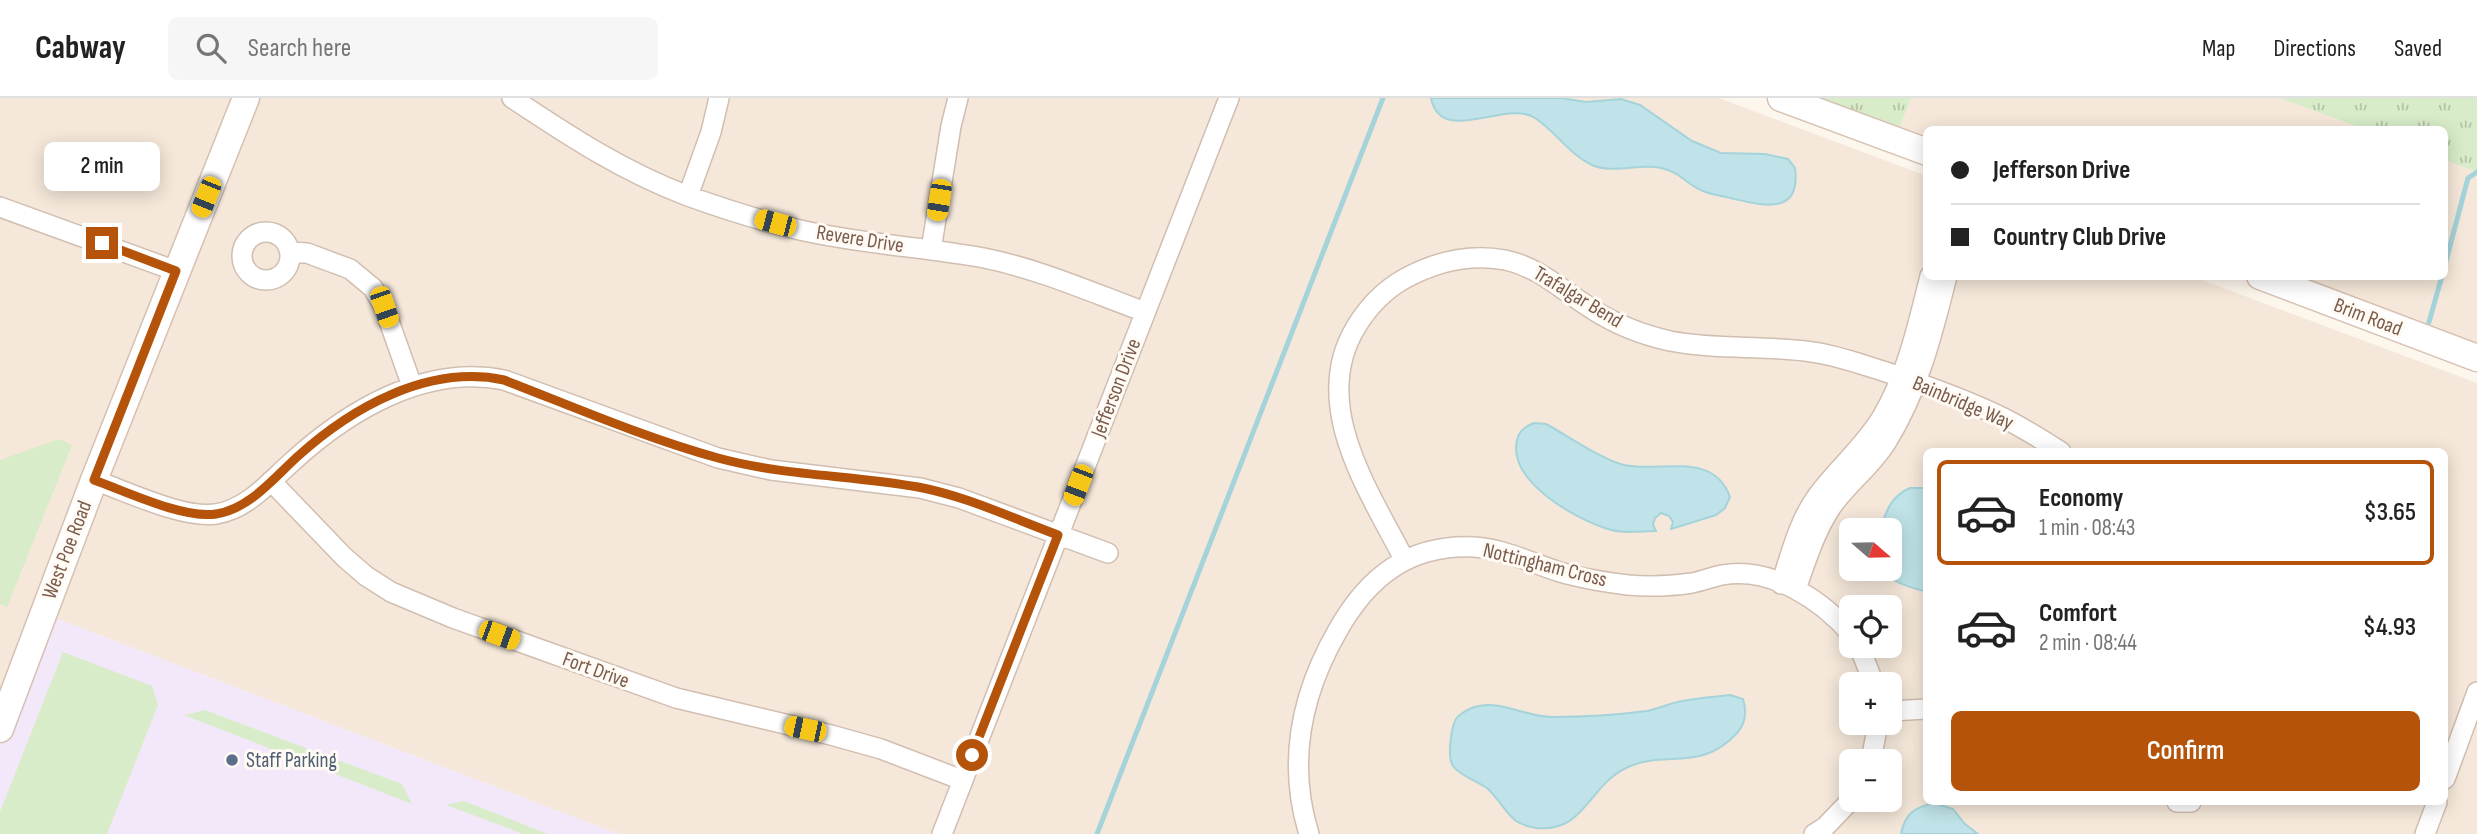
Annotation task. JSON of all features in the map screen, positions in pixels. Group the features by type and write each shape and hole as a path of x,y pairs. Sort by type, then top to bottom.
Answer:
{"main road":[{"name":"West Poe Road","path":"0,729 94,480 246,98"},
{"path":"1781,98 1923,151"},
{"name":"Brim Road","path":"2271,280 2477,358"}],"street":[{"name":"Revere Drive","path":"512,98 590,150 637,175 688,196 801,230 985,259 1024,269 1145,312"},
{"path":"688,196 711,132 719,98"},
{"path":"931,250 958,98"},
{"name":"Jefferson Drive","path":"942,834 1229,98"},
{"path":"0,207 176,271"},
{"path":"291,252 307,253 350,269 373,288 384,307 412,386"},
{"name":"Trafalgar Bend","path":"1404,559 1357,467 1347,441 1341,415 1339,387 1346,348 1365,312 1395,284 1438,263 1477,257 1517,263 1552,281 1616,323 1668,340 1695,345 1814,352 1908,380"},
{"path":"1908,380 1914,337 1929,280"},
{"path":"1789,587 1831,507 1886,443 1908,380 1934,328 1946,280"},
{"path":"94,480 180,511 199,515 229,511 251,499 311,444 344,420 412,386 471,376 504,380 718,458 771,470 920,488 959,498 1108,553"},
{"name":"Bainbridge Way","path":"1908,380 2014,423 2055,448"},
{"name":"Fort Drive","path":"271,481 344,557 391,592 453,618 676,698 881,749 962,780"},
{"name":"Nottingham Cross","path":"1309,834 1301,807 1297,753 1300,727 1315,675 1350,608 1380,575 1404,559 1447,549 1474,547 1509,553 1558,572 1592,581 1644,586 1693,583 1724,574 1753,575 1789,587 1826,608 1839,622"},
{"path":"2448,771 2477,692"},
{"path":"1902,709 1923,709"},
{"path":"2425,834 2436,805"},
{"path":"1814,834 1841,812"}],"shaded area":[{"path":"0,98 246,98 0,730"},
{"path":"259,98 1719,98 1923,174 1923,280 2202,280 2477,383 2477,834 618,834 55,618"},
{"path":"1911,98 2279,98 2356,126 1923,126 1923,150 1895,140"},
{"path":"2448,161 2477,172 2477,358 2268,280 2448,280"},
{"path":"55,618 618,834 0,834 0,729"}],"green space":[{"path":"1781,98 1911,98 1895,140"},
{"path":"2279,98 2477,98 2477,172 2448,161 2448,126 2356,126"},
{"path":"59,439 72,445 7,607 0,604 0,460"},
{"path":"63,652 152,686 158,705 107,834 0,834 0,812"},
{"path":"205,710 402,784 412,804 184,715"},
{"path":"464,801 548,834 523,834 446,805"}],"water":[{"path":"1431,98 1561,98 1586,102 1621,99 1640,105 1692,141 1721,153 1765,154 1788,159 1795,168 1795,183 1787,200 1769,205 1698,189 1661,168 1600,168 1576,155 1535,118 1523,114 1508,114 1461,121 1448,119 1437,112"},
{"path":"1534,423 1546,424 1595,453 1624,465 1698,468 1711,473 1722,482 1730,497 1725,508 1716,515 1671,529 1673,522 1669,516 1661,513 1655,518 1653,525 1656,531 1608,529 1565,509 1536,487 1525,474 1518,461 1516,447 1521,432"},
{"path":"1910,488 1923,488 1923,591 1896,581 1902,581 1902,518 1884,518 1898,495"},
{"path":"1730,695 1743,699 1745,717 1737,733 1723,745 1696,757 1653,760 1624,769 1612,777 1575,817 1552,828 1536,828 1516,821 1488,789 1460,773 1451,762 1450,742 1456,719 1476,707 1497,706 1552,717 1588,716 1647,711 1684,701"},
{"path":"1941,805 1953,809 1965,824 1978,834 1901,834 1908,816 1922,807"}],"waterway":[{"path":"1097,834 1383,98"},
{"path":"2448,254 2468,178 2477,172"},
{"path":"2429,322 2441,280"}],"place":[{"name":"Staff Parking","path":"232,760"}],"route":[{"path":"102,243 176,271 94,480 180,511 199,515 229,511 251,499 311,444 344,420 412,386 485,376 504,380 718,458 771,470 920,488 959,498 1058,535 972,755"}]}
